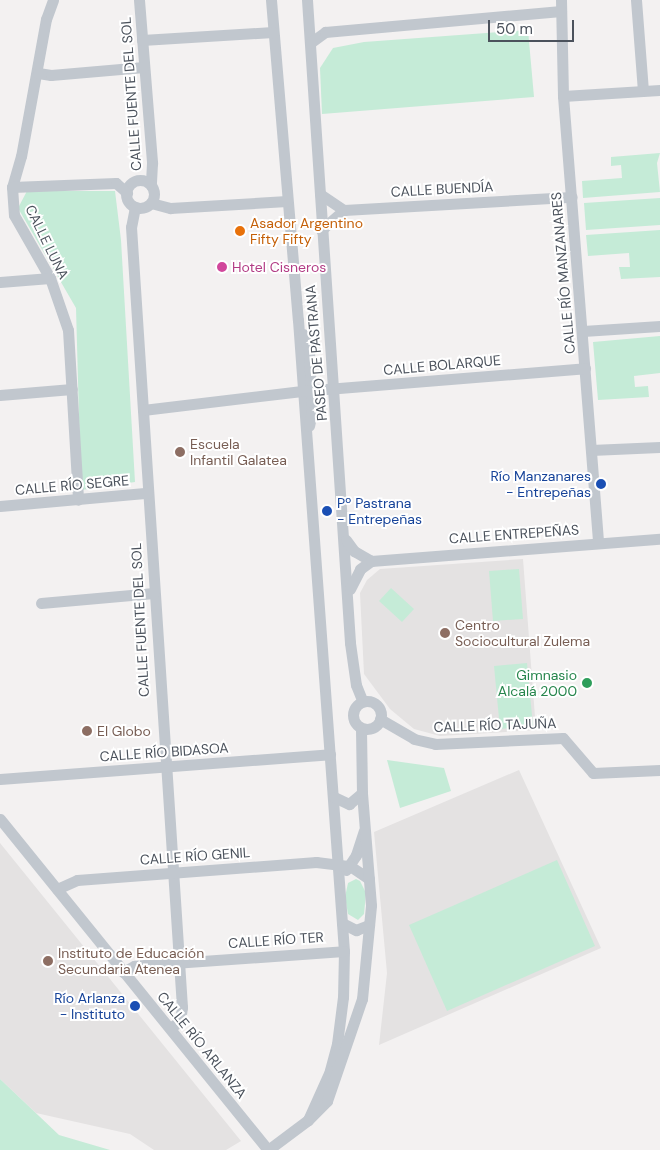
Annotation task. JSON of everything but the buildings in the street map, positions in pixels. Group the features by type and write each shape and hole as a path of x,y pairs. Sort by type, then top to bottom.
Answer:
{"street":[{"name":"CALLE LUNA","path":"53,0 46,19 38,73 12,187 14,215 50,278 68,330 78,500"},
{"name":"CALLE FUENTE DEL SOL","path":"139,0 152,163 151,185"},
{"name":"PASEO DE PASTRANA","path":"271,0 287,201 306,391 306,442 344,951 344,997 337,1044 330,1070 308,1120"},
{"name":"PASEO DE PASTRANA","path":"306,0 321,230 346,540 348,596 355,676 363,702"},
{"path":"636,0 643,91"},
{"path":"310,43 325,32 561,5"},
{"name":"CALLE RÍO MANZANARES","path":"561,5 563,96 583,331 598,543"},
{"path":"142,40 273,32"},
{"path":"38,73 51,75 144,67"},
{"path":"563,96 660,90"},
{"path":"139,181 151,185 154,194 151,202 144,208 135,207 128,201 127,193 130,185 139,181"},
{"path":"12,187 116,182 127,193"},
{"path":"320,194 344,210 321,230"},
{"name":"CALLE BUENDÍA","path":"344,210 572,197"},
{"path":"151,202 170,208 287,201"},
{"name":"CALLE FUENTE DEL SOL","path":"135,207 131,227 182,1007 180,1021 170,1028"},
{"path":"0,282 50,278"},
{"path":"583,331 660,326"},
{"name":"CALLE BOLARQUE","path":"143,410 306,391 585,368"},
{"path":"0,395 72,389"},
{"path":"591,450 660,447"},
{"name":"CALLE RÍO SEGRE","path":"0,506 147,493"},
{"name":"CALLE ENTREPEÑAS","path":"371,561 660,539"},
{"path":"346,540 354,552 371,561 356,574 348,596"},
{"path":"41,602 154,593"},
{"path":"268,1150 308,1120 327,1102 356,1022 366,976 369,879 362,793 361,728 353,714 363,702 374,704 380,719 372,728 361,728"},
{"name":"CALLE RÍO TAJUÑA","path":"380,719 414,740 435,744 563,738 592,773 660,770"},
{"name":"CALLE RÍO BIDASOA","path":"0,779 330,754"},
{"path":"334,797 349,804 362,793"},
{"name":"CALLE RÍO ARLANZA","path":"0,819 268,1150"},
{"path":"339,877 350,866 364,829"},
{"path":"338,863 350,866 369,879"},
{"name":"CALLE RÍO GENIL","path":"57,889 77,880 338,863"},
{"path":"342,923 356,930 369,925"},
{"name":"CALLE RÍO TER","path":"124,972 134,966 344,951"}],"shaded area":[{"name":"Centro Sociocultural Zulema","path":"523,559 536,730 440,736 414,729 390,709 364,674 360,593 367,580 380,569"},
{"path":"519,770 601,948 379,1045 387,973 374,832"},
{"name":"Instituto de Educación Secundaria Atenea","path":"0,843 241,1141 226,1150 154,1150 130,1134 36,1113 0,1079"}],"green space":[{"path":"528,30 534,97 322,114 320,68 333,48 364,42"},
{"path":"660,153 657,163 660,192 583,198 582,181 622,178 621,165 611,166 611,157"},
{"path":"27,191 115,191 121,240 135,482 81,490 76,308 18,208"},
{"path":"660,198 660,225 586,230 584,203"},
{"path":"660,230 660,277 621,279 619,267 630,267 629,253 588,256 586,235"},
{"path":"660,336 660,373 634,376 635,387 648,386 649,397 598,400 593,342"},
{"path":"519,569 523,619 493,621 489,571"},
{"path":"391,588 414,609 402,622 379,601"},
{"path":"527,663 533,726 500,729 494,666"},
{"path":"387,760 444,768 451,791 400,808"},
{"path":"557,860 595,946 447,1011 409,925"},
{"path":"356,879 360,881 366,893 364,914 358,920 348,914 345,897 348,883"},
{"path":"0,1079 59,1135 110,1150 0,1150"}],"place":[{"name":"Asador Argentino Fifty Fifty","path":"240,231"},
{"name":"Hotel Cisneros","path":"222,267"},
{"name":"Escuela Infantil Galatea","path":"180,452"},
{"name":"Río Manzanares - Entrepeñas","path":"601,484"},
{"name":"Pº Pastrana - Entrepeñas","path":"327,511"},
{"name":"Centro Sociocultural Zulema","path":"445,633"},
{"name":"Gimnasio Alcalá 2000","path":"587,683"},
{"name":"El Globo","path":"87,731"},
{"name":"Instituto de Educación Secundaria Atenea","path":"48,961"},
{"name":"Río Arlanza - Instituto","path":"135,1006"}]}
